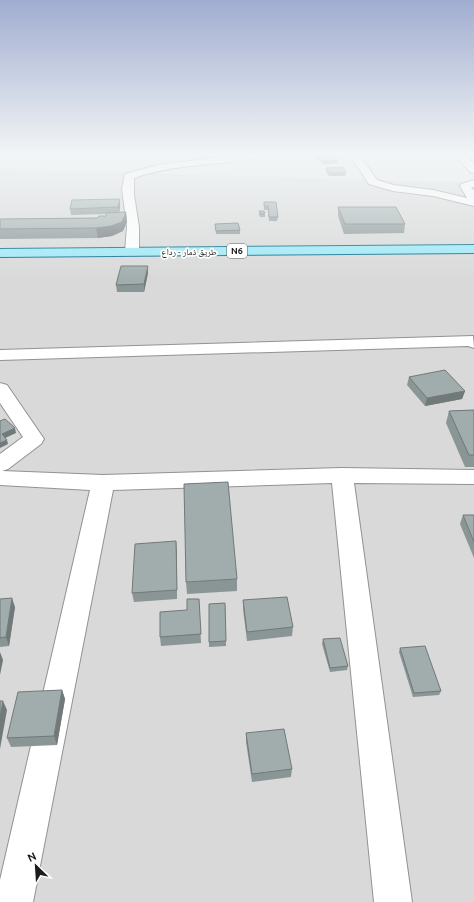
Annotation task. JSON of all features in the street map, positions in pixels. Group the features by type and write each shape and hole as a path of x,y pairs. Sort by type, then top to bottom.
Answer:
{"main road":[{"name":"طريق ذمار - رداع","path":"0,253 474,250"}],"street":[{"path":"129,195 133,226 132,252"},
{"path":"442,195 474,203"},
{"path":"0,355 465,341 473,341 474,343"},
{"path":"0,389 34,439 0,464"},
{"path":"0,478 103,483 342,475 474,477"},
{"path":"342,475 393,902"},
{"path":"14,902 103,483"}],"shaded area":[{"path":"0,195 474,195 474,902 0,902"}],"building":[{"path":"120,199 118,207 70,209 72,200"},
{"path":"264,202 276,202 278,217 269,217 268,206 264,206"},
{"path":"338,207 396,207 405,224 345,224"},
{"path":"259,211 264,211 265,213 261,214"},
{"path":"126,212 122,222 111,226 96,228 0,229 0,219 97,218 99,216 106,216 107,213"},
{"path":"238,223 240,230 216,231 215,224"},
{"path":"121,266 148,266 144,284 116,285"},
{"path":"445,370 465,391 427,398 409,377"},
{"path":"474,410 474,455 469,455 449,411"},
{"path":"5,419 15,428 2,434 7,440 0,443 0,421"},
{"path":"228,482 237,579 186,582 184,484"},
{"path":"463,515 474,515 474,542"},
{"path":"176,541 177,590 132,593 135,544"},
{"path":"287,597 293,627 247,632 243,600"},
{"path":"12,598 6,637 0,638 0,599"},
{"path":"187,599 199,599 201,634 160,637 160,612 187,610"},
{"path":"225,603 226,641 209,642 209,604"},
{"path":"340,638 348,666 330,668 323,639"},
{"path":"425,646 441,691 414,693 400,648"},
{"path":"62,690 54,736 7,738 18,692"},
{"path":"0,701 3,701 0,717"},
{"path":"284,729 292,769 252,774 246,733"}]}
